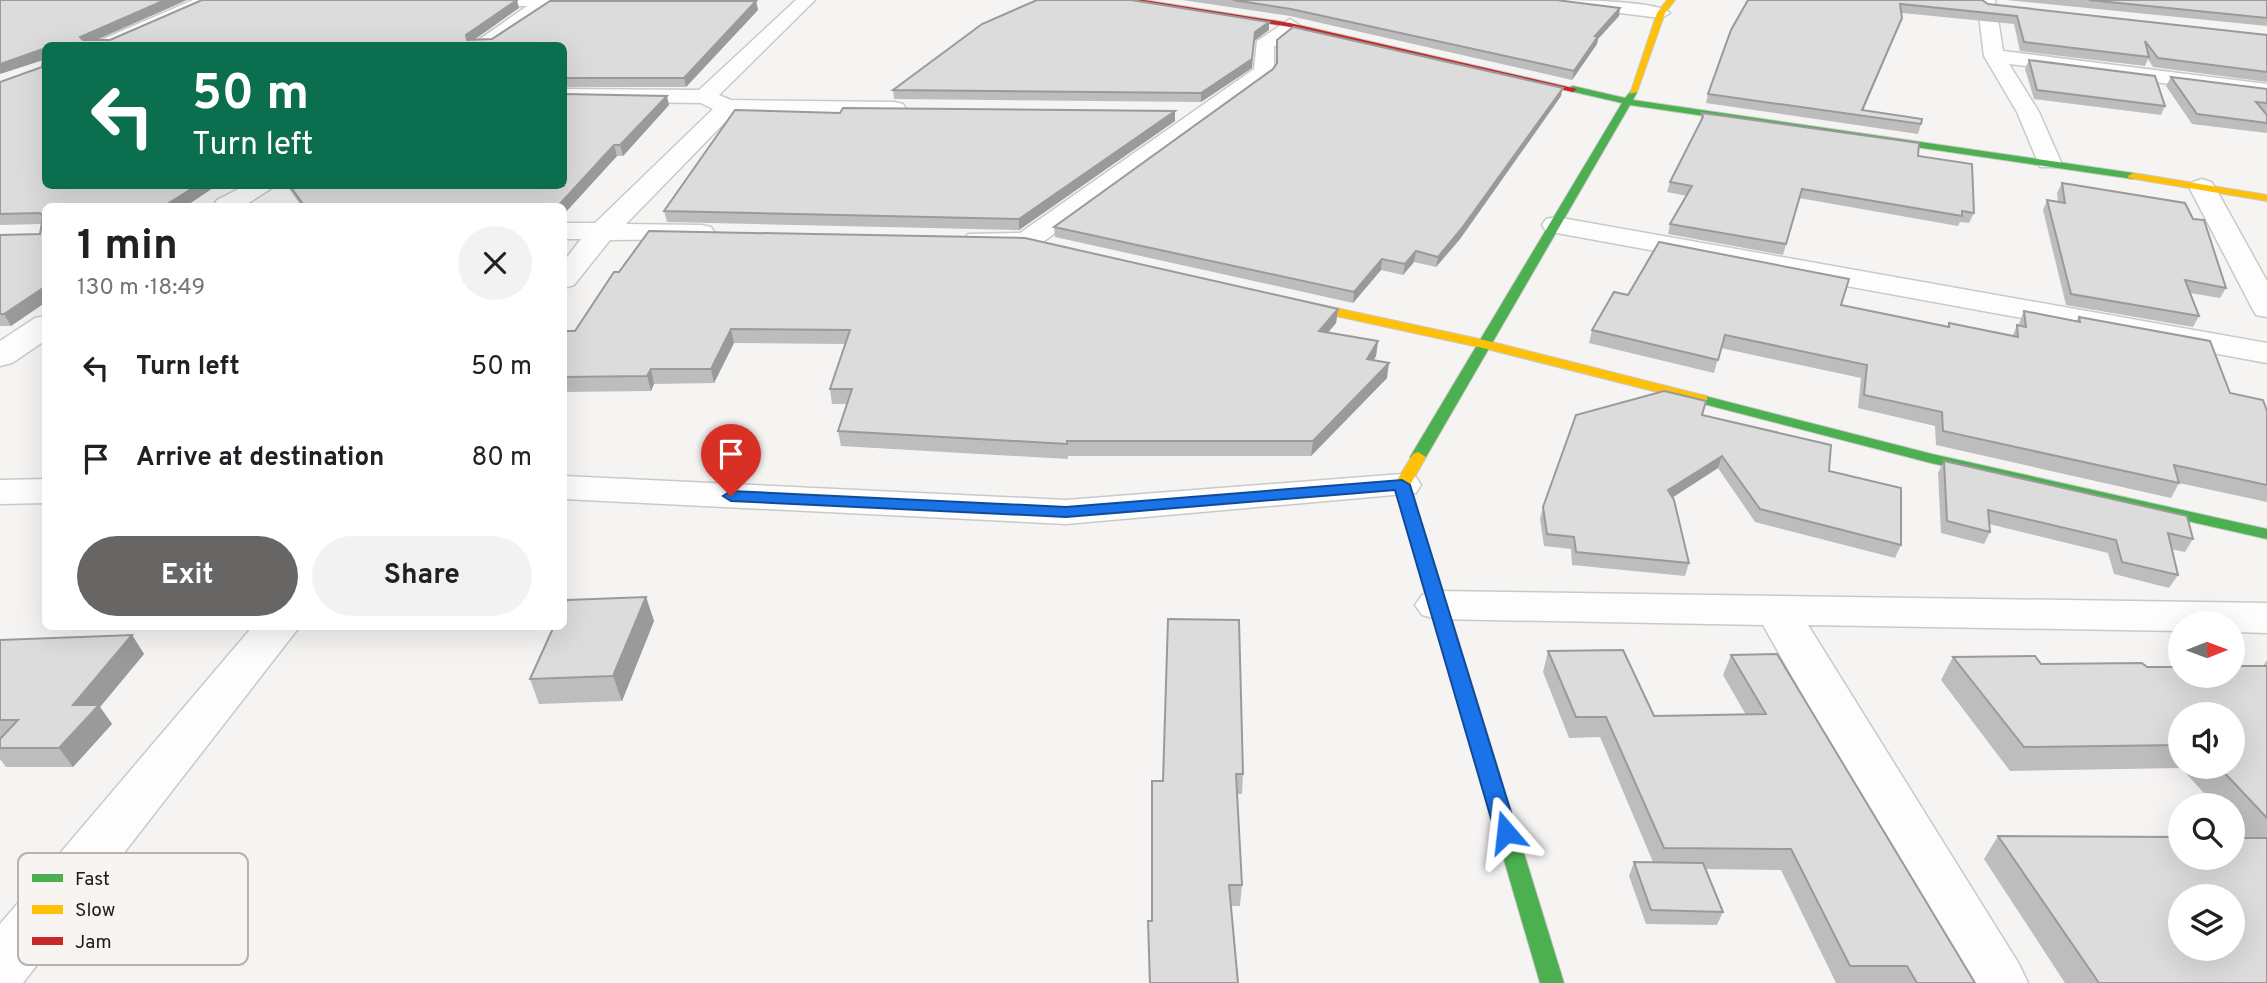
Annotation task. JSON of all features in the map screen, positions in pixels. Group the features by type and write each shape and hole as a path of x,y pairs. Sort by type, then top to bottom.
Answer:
{"street":[{"path":"106,42 208,0"},
{"path":"475,0 623,1"},
{"path":"1130,0 1290,24 1629,103 2049,162 2267,198"},
{"path":"1552,983 1402,485 1629,103 1666,6 1554,0"},
{"path":"485,42 547,1"},
{"path":"778,2 805,1"},
{"path":"705,97 805,1"},
{"path":"2012,7 1985,2 1994,56 2028,111 2049,162"},
{"path":"1026,241 1264,71 1264,45 1290,24"},
{"path":"1994,56 2267,90"},
{"path":"567,95 705,97 727,107 922,109"},
{"path":"567,275 603,231 727,107"},
{"path":"1168,111 1209,112"},
{"path":"2202,187 2267,309"},
{"path":"231,203 257,189"},
{"path":"1556,225 2267,353"},
{"path":"567,231 726,234"},
{"path":"958,240 1026,241 1052,247"},
{"path":"1262,297 1484,344 1931,458 2267,534"},
{"path":"0,356 42,328"},
{"path":"567,488 1066,512 1402,485"},
{"path":"0,492 42,491"},
{"path":"1437,605 2267,618"},
{"path":"1777,610 1998,983"},
{"path":"93,853 275,630"},
{"path":"0,967 18,945"}],"building":[{"path":"0,0 165,0 80,37 83,40 110,40 202,0 517,0 466,35 467,40 492,39 550,1 756,1 684,78 567,78 567,42 42,42 42,49 0,64"},
{"path":"1037,0 1131,0 1269,22 1255,32 1252,59 1201,93 893,90 982,24"},
{"path":"1233,0 1556,0 1620,8 1595,36 1598,36 1574,71 1291,9"},
{"path":"1748,0 1982,0 1988,4 2267,35 2267,72 2158,58 2145,41 2149,57 2024,42 2017,16 1900,4 1902,18 1862,110 1922,119 1921,124 1708,94 1731,30"},
{"path":"2089,0 2267,0 2267,18"},
{"path":"1293,27 1563,88 1438,257 1416,251 1405,264 1382,259 1354,292 1054,227 1273,69 1277,63 1277,40"},
{"path":"2029,60 2155,76 2165,106 2037,90"},
{"path":"42,67 42,189 191,189 169,203 42,203 42,215 0,214 0,82"},
{"path":"2171,77 2267,89 2267,103 2256,102 2267,115 2267,123 2197,114"},
{"path":"567,94 667,96 620,145 614,145 561,203 302,203 292,189 567,189"},
{"path":"843,108 1175,111 1019,219 664,211 735,110 840,113"},
{"path":"1702,113 1919,143 1918,156 1972,164 1974,213 1962,211 1962,216 1802,189 1786,244 1670,224 1692,186 1670,182 1703,117"},
{"path":"2062,183 2185,203 2193,219 2204,220 2226,288 2185,280 2199,316 2071,294 2047,200 2065,203"},
{"path":"42,222 42,289 0,314 0,235 40,234"},
{"path":"649,231 1025,238 1338,309 1319,331 1378,341 1367,359 1389,363 1313,441 1067,441 1067,444 838,431 852,389 830,389 850,330 731,329 711,369 651,369 647,376 567,377 567,331 575,331 614,272 619,272"},
{"path":"1659,242 1849,279 1841,305 1949,327 1949,323 2018,337 2017,325 2026,327 2024,311 2080,322 2079,317 2210,341 2230,393 2263,400 2267,411 2267,485 2174,465 2179,483 1943,431 1942,412 1864,395 1867,365 1725,335 1718,360 1592,330 1614,292 1628,295"},
{"path":"1664,391 1706,401 1702,415 1831,445 1829,471 1901,488 1901,545 1760,509 1722,456 1668,490 1674,500 1689,563 1576,552 1574,537 1547,534 1543,507 1576,415"},
{"path":"1944,461 2187,516 2193,539 2168,533 2178,575 2122,562 2116,540 1988,510 1990,532 1947,521"},
{"path":"646,597 613,676 530,679 552,630 567,630 567,600"},
{"path":"1168,619 1239,620 1243,774 1236,774 1242,885 1229,885 1238,983 1150,983 1148,921 1152,921 1152,781 1163,781"},
{"path":"132,635 73,705 99,705 59,748 0,748 0,739 18,720 0,720 0,640"},
{"path":"1623,650 1654,716 1766,714 1731,655 1777,654 1975,983 1917,983 1907,966 1850,966 1791,849 1664,848 1606,717 1576,717 1548,651"},
{"path":"2035,656 2041,664 2142,663 2147,667 2168,667 2168,688 2245,688 2245,666 2267,666 2267,818 2230,779 2245,779 2245,702 2168,702 2168,745 2024,747 1953,657"},
{"path":"1998,836 2168,837 2168,870 2245,870 2245,838 2267,838 2267,983 2099,983"},
{"path":"1634,862 1703,863 1723,912 1651,910"}],"traffic: fast":[{"path":"1573,89 1629,102 2133,176"},
{"path":"1418,457 1633,92"},
{"path":"1701,399 1931,458 2267,534"},
{"path":"1476,730 1552,983"}],"traffic: slow":[{"path":"1633,92 1661,13 1671,0"},
{"path":"2133,176 2267,198"},
{"path":"1285,301 1484,344 1701,399"},
{"path":"1418,457 1402,485 1476,730"}],"traffic: jam":[{"path":"1130,0 1290,25 1573,89"}],"route":[{"path":"731,496 1066,512 1402,485 1506,832"}]}
